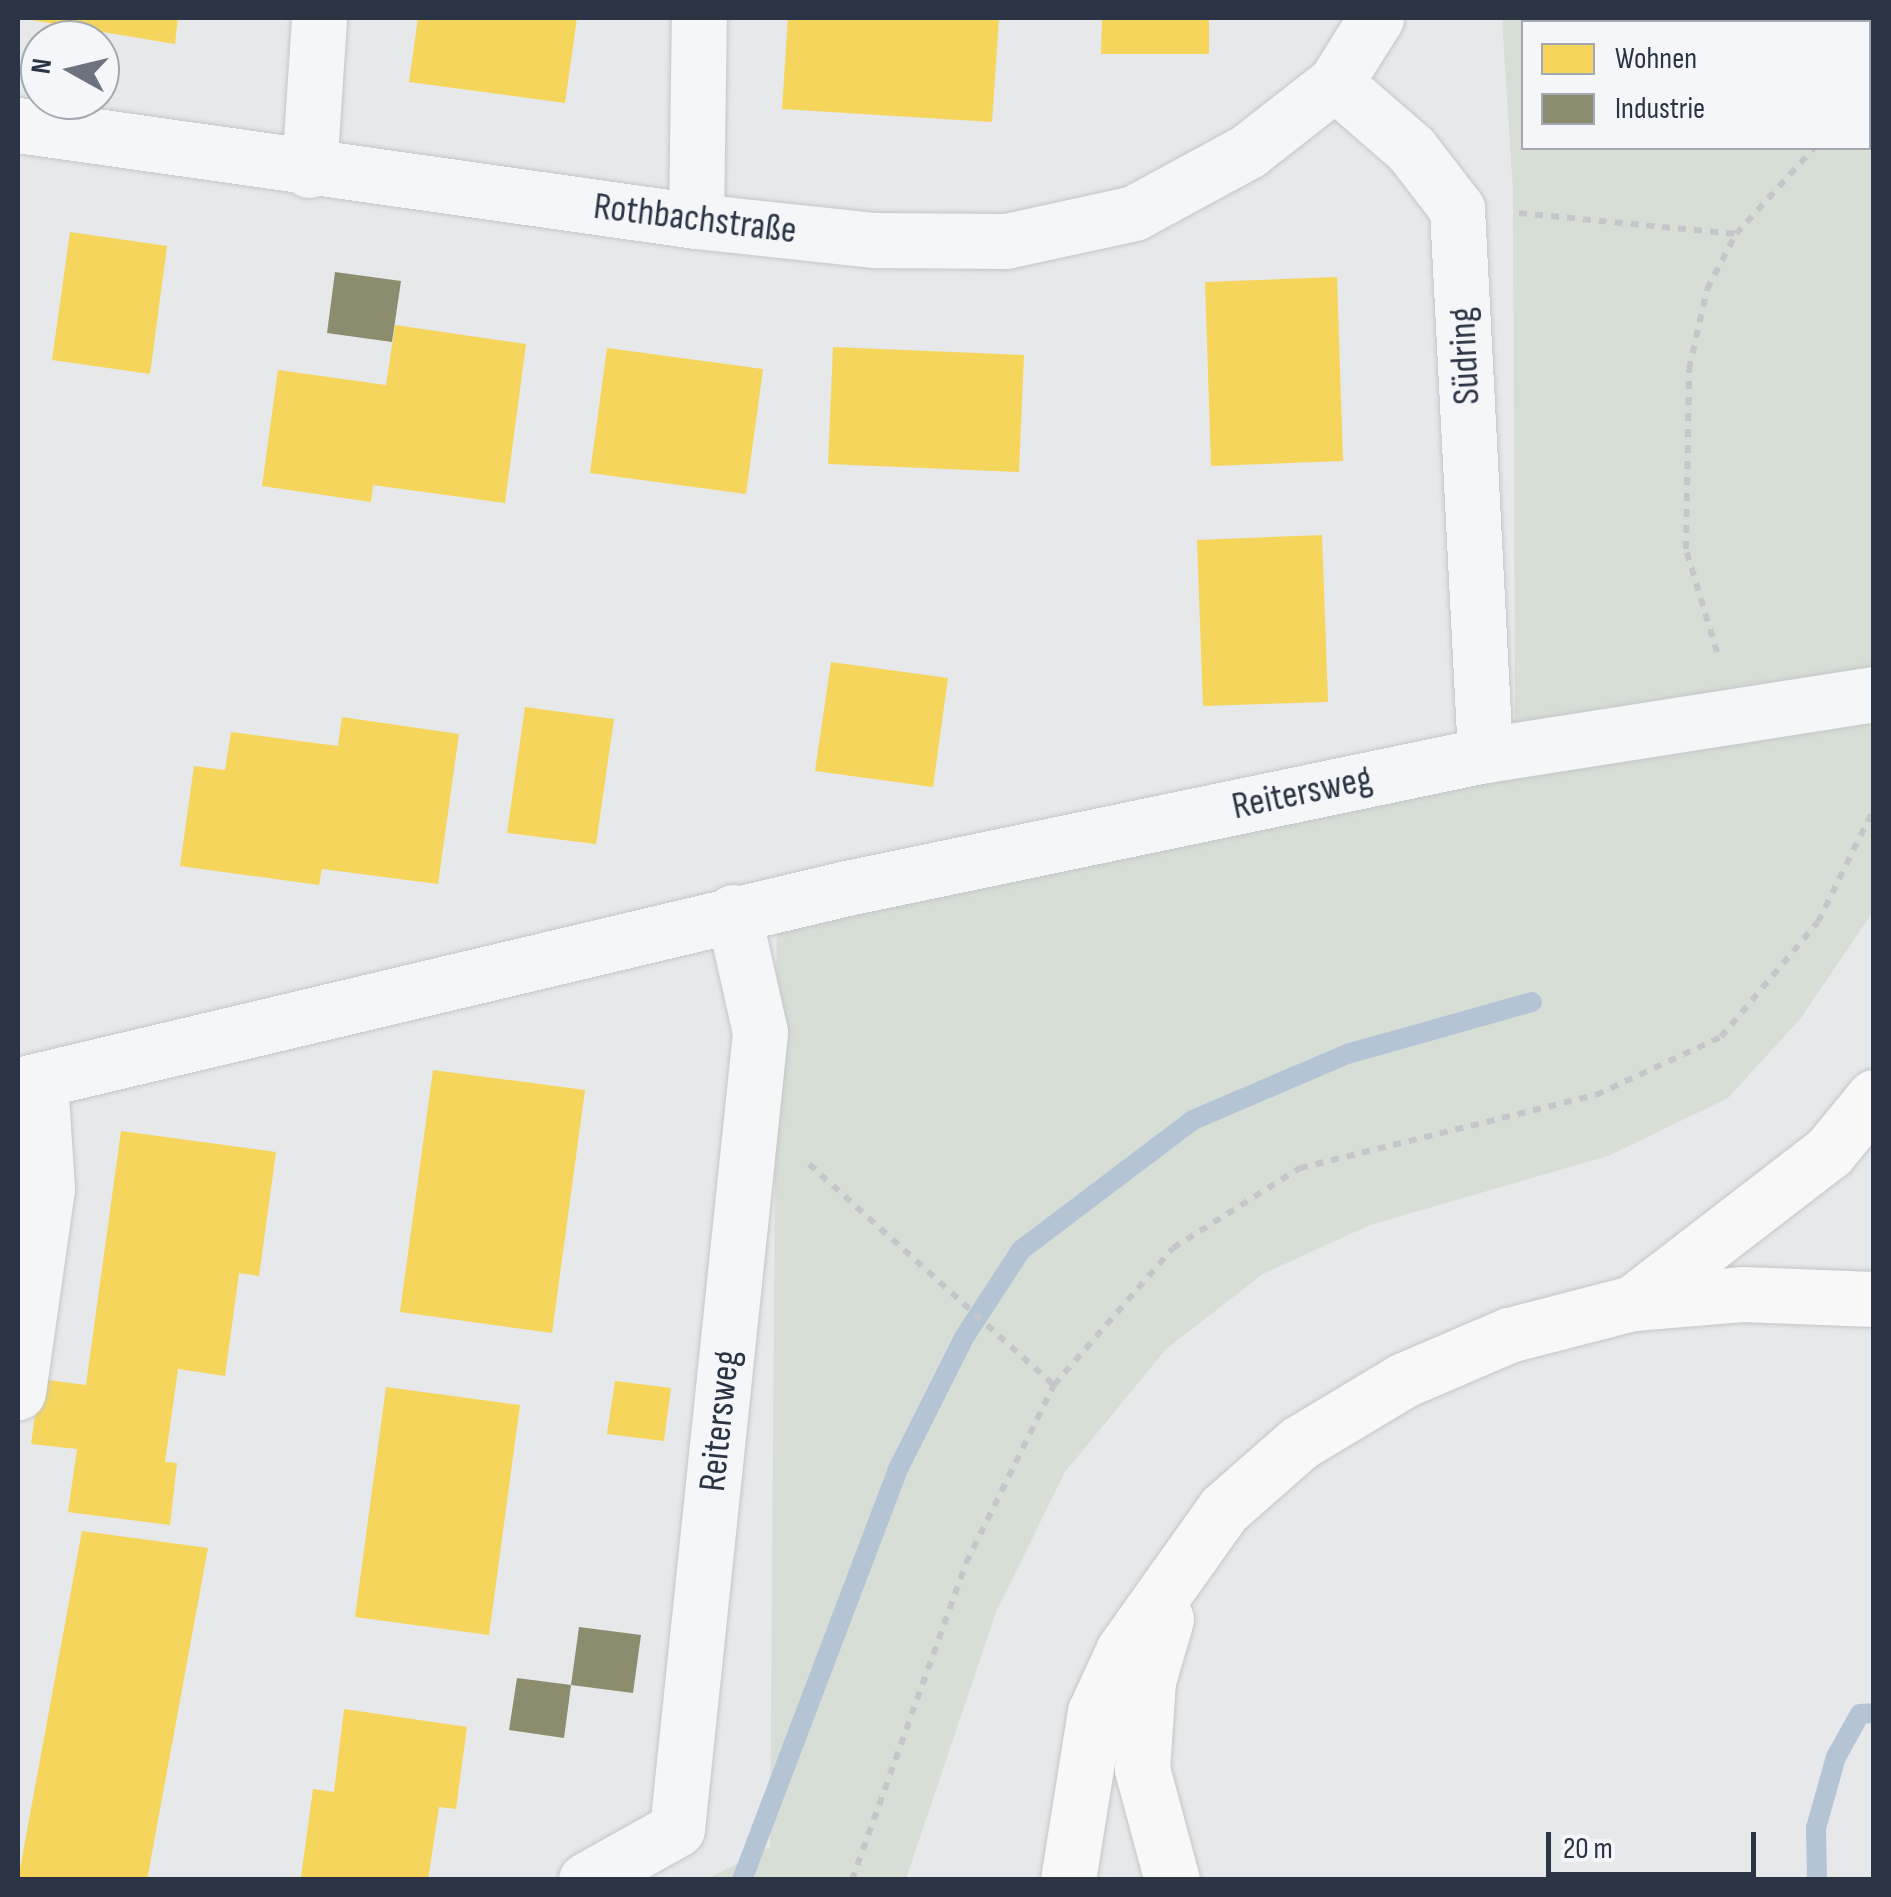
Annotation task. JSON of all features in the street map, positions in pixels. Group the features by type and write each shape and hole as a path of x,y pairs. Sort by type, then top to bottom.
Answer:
{"highway":[{"path":"1633,1303 1829,1152 1874,1097"},
{"path":"1068,1880 1095,1712 1123,1651 1224,1509 1299,1443 1404,1380 1509,1336 1633,1303 1742,1294 1874,1299"},
{"path":"1172,1880 1142,1769 1148,1681 1179,1574"}],"street":[{"path":"308,170 319,18"},
{"path":"696,221 698,18"},
{"path":"1376,18 1336,83 1411,148 1457,209"},
{"name":"Rothbachstraße","path":"18,125 308,170 696,221 875,240 1006,241 1134,214 1248,151 1336,83"},
{"name":"Südring","path":"1457,209 1485,755"},
{"name":"Reitersweg","path":"18,1392 47,1189 29,1083 733,912 1485,755 1874,694"},
{"name":"Reitersweg","path":"586,1880 677,1829 760,1032 733,912"}],"path":[{"path":"1736,716 1686,549 1689,370 1706,288 1736,234 1812,150"},
{"path":"1457,209 1736,234"},
{"path":"852,1880 966,1563 1054,1385 1173,1248 1300,1168 1596,1095 1721,1037 1818,922 1874,808"},
{"path":"753,1106 932,1278 1054,1385"}],"shaded area":[{"path":"1502,18 1873,18 1873,912 1800,1019 1728,1098 1608,1156 1370,1225 1263,1274 1166,1349 1065,1472 996,1612 906,1879 705,1880 770,1847 777,908 1515,766 1513,191"}],"building: Wohnen":[{"path":"19,18 178,18 175,44 120,35 120,20"},
{"path":"418,18 577,18 565,103 409,82"},
{"path":"788,18 999,18 992,122 782,109"},
{"path":"1102,18 1209,18 1209,54 1101,54"},
{"path":"70,232 167,246 150,374 52,360"},
{"path":"1337,277 1343,461 1211,466 1205,282"},
{"path":"395,325 526,344 505,503 373,485 371,502 262,486 278,370 386,385"},
{"path":"833,347 1024,355 1019,472 828,464"},
{"path":"607,348 763,369 746,494 590,473"},
{"path":"1322,535 1328,702 1203,706 1197,540"},
{"path":"831,662 948,678 933,787 815,771"},
{"path":"525,707 614,719 596,844 507,833"},
{"path":"342,717 459,734 438,884 322,869 319,885 180,866 194,766 225,770 231,732 338,746"},
{"path":"433,1070 585,1090 552,1333 400,1312"},
{"path":"121,1131 276,1152 259,1276 239,1273 225,1376 178,1369 165,1462 177,1463 170,1525 68,1512 77,1449 31,1444 40,1379 86,1385"},
{"path":"615,1381 671,1388 664,1441 607,1434"},
{"path":"386,1387 520,1405 489,1635 355,1617"},
{"path":"82,1531 208,1548 147,1880 18,1880"},
{"path":"344,1709 467,1727 456,1809 439,1807 428,1880 301,1877 313,1789 334,1792"}],"building: Industrie":[{"path":"335,272 401,281 392,342 327,333"},
{"path":"579,1627 641,1635 633,1693 571,1685"},
{"path":"517,1678 571,1685 564,1738 509,1730"}],"waterway":[{"path":"742,1880 897,1471 965,1336 1021,1250 1193,1120 1347,1054 1532,1002"},
{"path":"1817,1880 1816,1828 1836,1757 1860,1714 1874,1713"}]}
